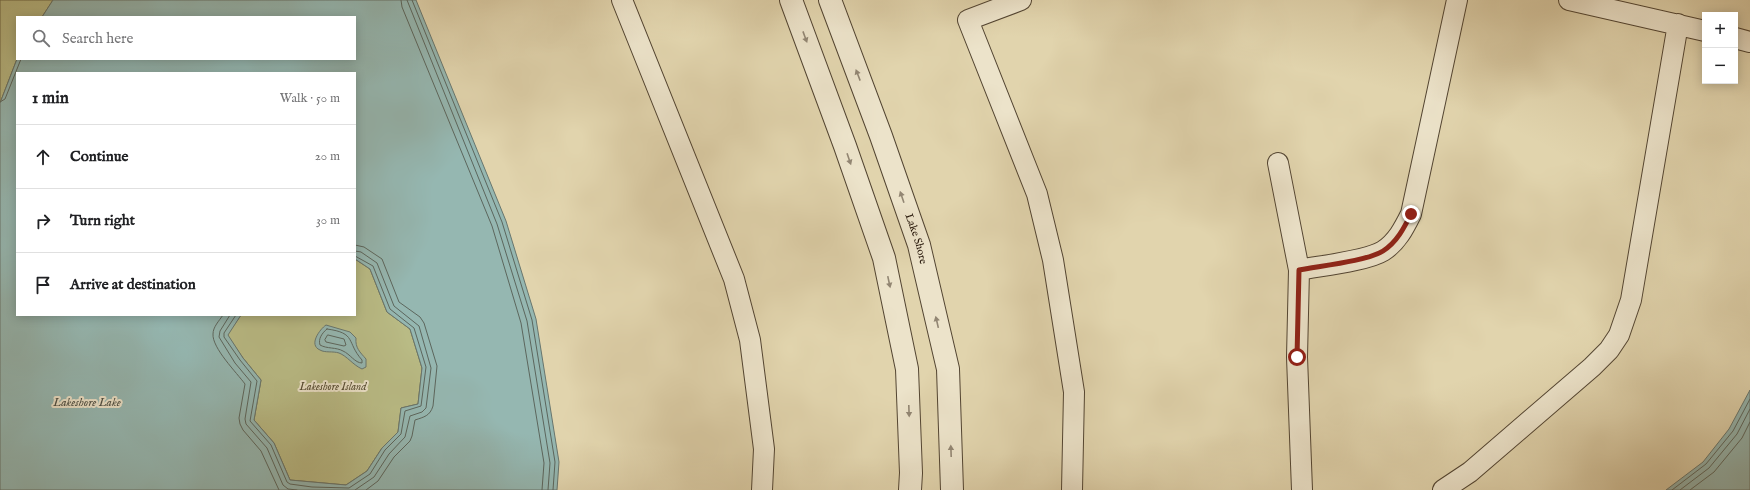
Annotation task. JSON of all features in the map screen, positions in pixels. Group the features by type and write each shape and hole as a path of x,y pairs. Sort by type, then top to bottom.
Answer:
{"street":[{"path":"622,0 734,279 750,340 764,449 762,490"},
{"path":"791,0 884,258 907,369 911,473 910,490"},
{"name":"Lake Shore","path":"830,0 881,136 919,245 948,369 952,490"},
{"path":"1021,0 968,20 1037,194 1053,260 1074,392 1072,490"},
{"path":"1299,270 1365,258 1383,251 1402,231 1411,214 1457,0"},
{"path":"1568,0 1609,4 1702,29"},
{"path":"1443,490 1470,472 1592,367 1609,350 1619,335 1631,300 1678,24"},
{"path":"1738,39 1750,42"},
{"path":"1278,163 1299,270 1297,357 1302,490"}],"green space":[{"path":"0,0 53,0 43,16 16,16 17,60 0,103"},
{"name":"Lakeshore Island","path":"356,260 370,269 387,312 410,329 422,368 418,404 401,408 398,432 382,448 367,471 346,485 290,480 274,443 254,420 261,380 227,335 240,316 356,316"}],"water":[{"name":"Lakeshore Lake","path":"53,0 416,0 506,221 536,319 559,462 557,490 0,490 0,103 17,60 356,60 356,16 43,16"},
{"path":"326,325 350,332 356,338 357,347 366,359 366,367 362,369 339,353 324,351 317,348 315,345 316,337"},
{"path":"1750,390 1750,490 1666,490 1703,462 1729,429"}],"route":[{"path":"1297,357 1299,270 1365,258 1383,251 1402,231 1411,214"}]}
